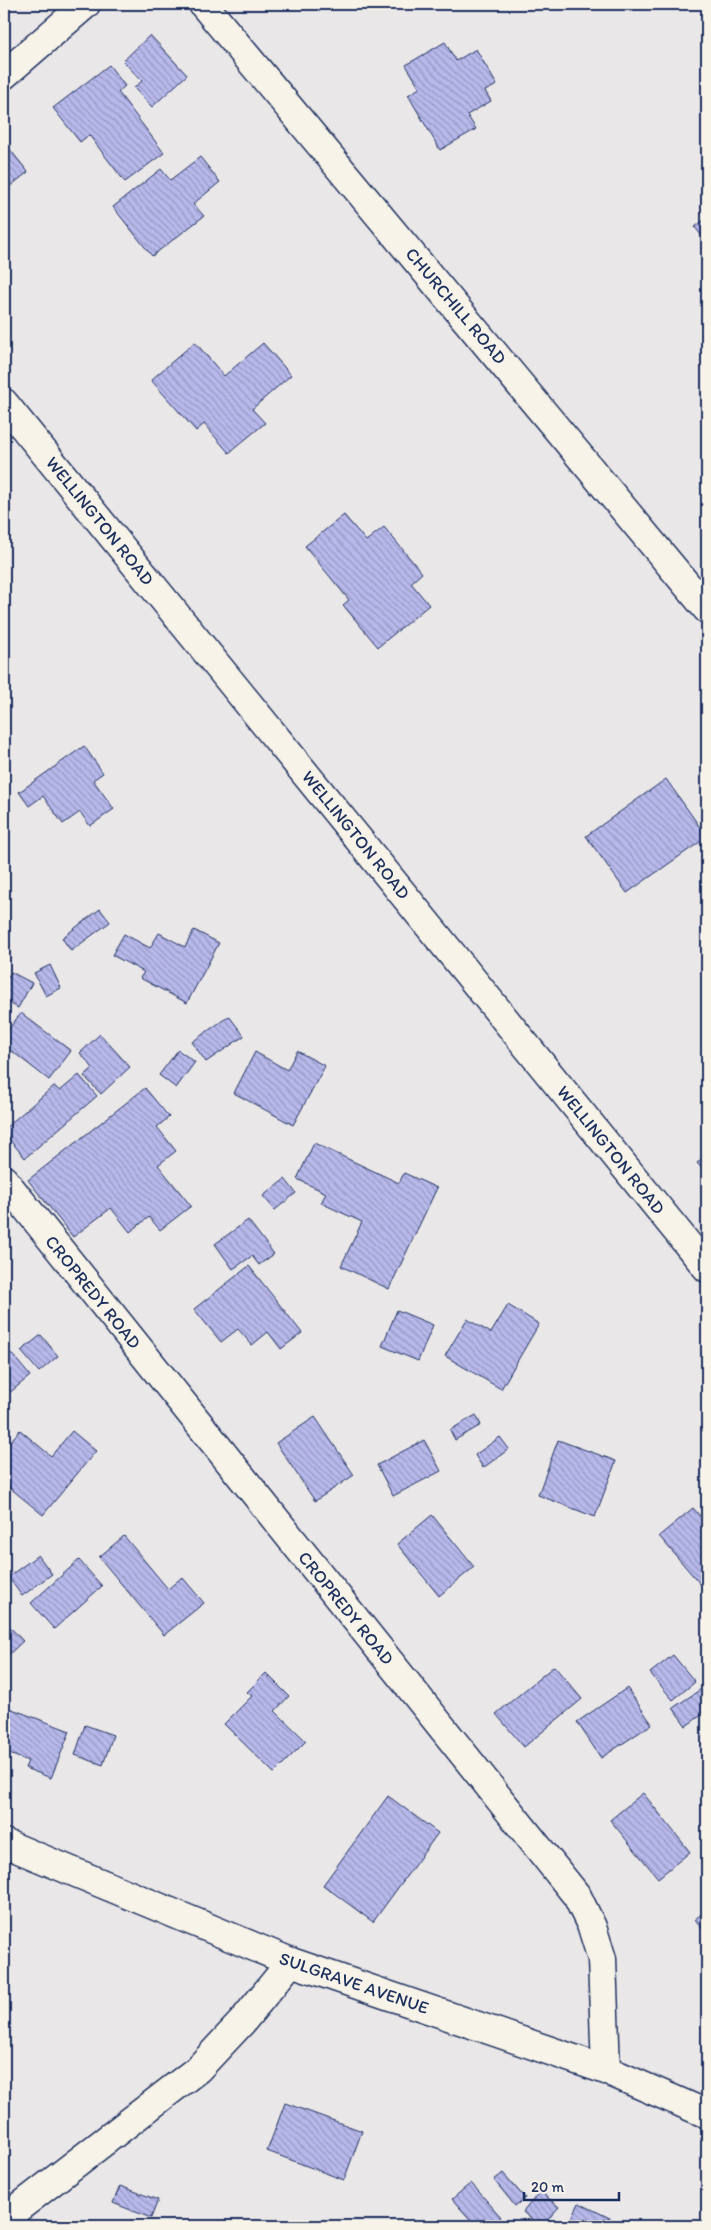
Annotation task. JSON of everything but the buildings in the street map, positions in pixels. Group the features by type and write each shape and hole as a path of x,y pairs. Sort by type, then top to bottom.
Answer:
{"street":[{"path":"4,75 86,4"},
{"name":"CHURCHILL ROAD","path":"203,4 707,609"},
{"name":"WELLINGTON ROAD","path":"4,403 707,1268"},
{"name":"CROPREDY ROAD","path":"4,1180 577,1896 592,1927 602,1959 606,2070"},
{"name":"SULGRAVE AVENUE","path":"4,1843 291,1962 606,2070 707,2114"},
{"path":"4,2219 198,2069 242,2022 291,1962"}]}
